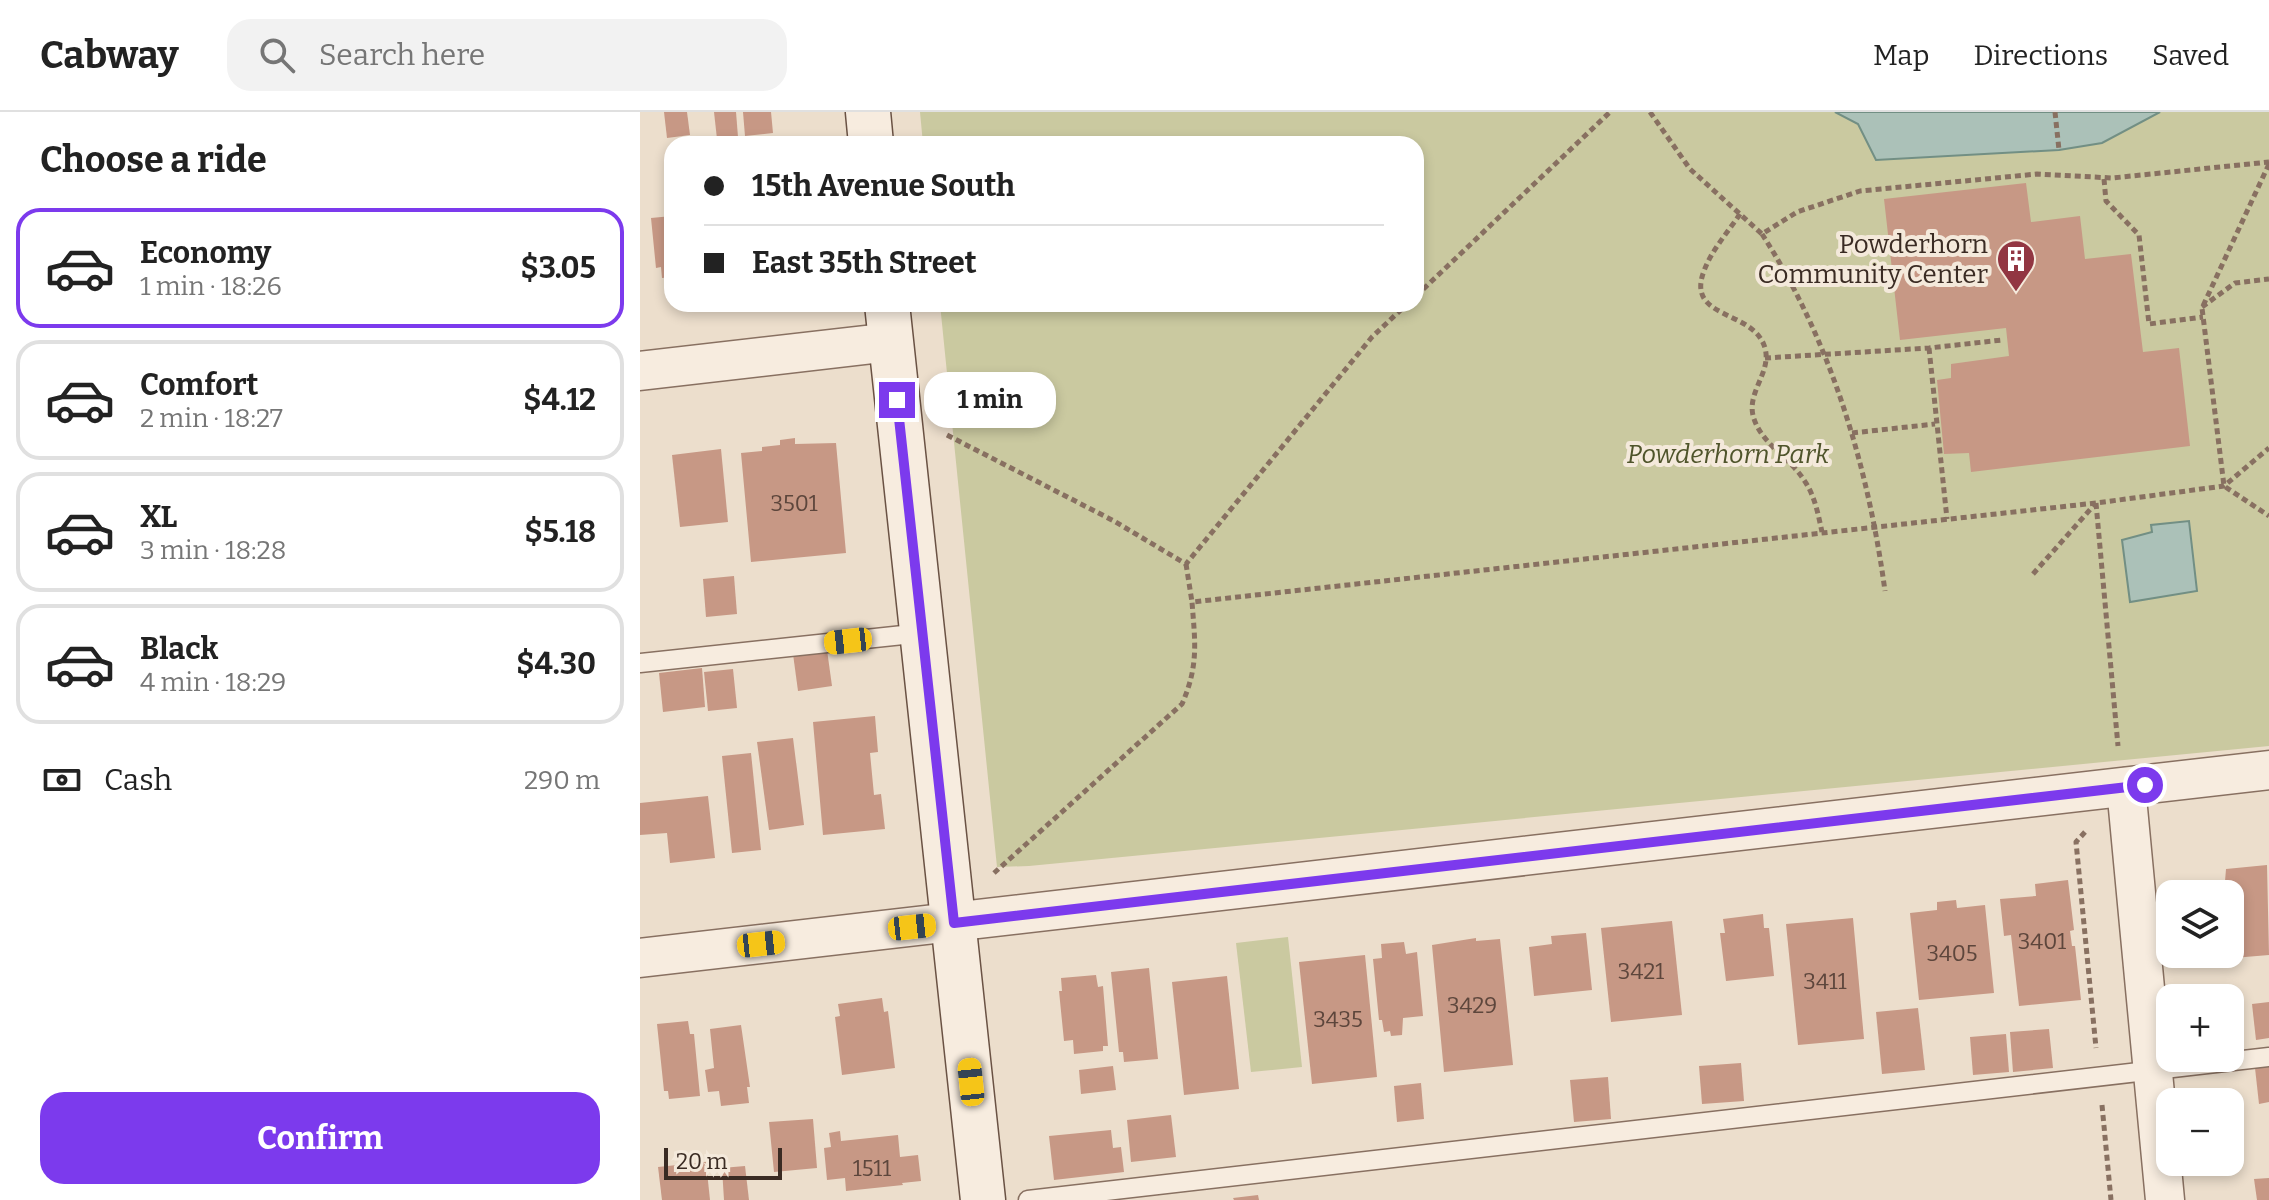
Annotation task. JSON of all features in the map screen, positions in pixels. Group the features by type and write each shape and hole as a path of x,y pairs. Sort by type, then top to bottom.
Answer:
{"street":[{"path":"868,112 870,136"},
{"path":"640,371 889,323 983,1200"},
{"path":"640,958 2269,770"},
{"path":"2126,787 2165,1200"}],"lane":[{"path":"640,663 922,633"},
{"path":"1028,1200 2269,1057"}],"path":[{"path":"1424,288 1610,112"},
{"path":"1650,112 1690,169 1762,234 1790,277 1852,433 1876,527 1885,591"},
{"path":"2055,112 2059,150"},
{"path":"1762,234 1797,212 1860,191 2037,174 2104,179 2269,163"},
{"path":"2269,163 2202,308 2224,486 2269,516"},
{"path":"2104,179 2106,201 2139,235 2149,324 2203,317"},
{"path":"1740,214 1704,269 1700,287 1711,308 1750,326 1765,348 1764,371 1754,392 1752,414 1764,437 1804,480 1816,506 1822,533"},
{"path":"2202,308 2235,283 2269,279"},
{"path":"994,873 1182,704 1192,680 1196,655 1186,564 1372,337 1399,312"},
{"path":"1765,358 1929,348 2002,340"},
{"path":"1929,348 1947,519"},
{"path":"1852,433 1935,424"},
{"path":"947,435 1114,521 1186,564"},
{"path":"1192,602 2096,503 2224,486 2269,448"},
{"path":"2033,574 2096,503"},
{"path":"2096,503 2118,746"},
{"path":"2085,832 2076,842 2111,1200"}],"green space":[{"name":"Powderhorn Park","path":"920,112 2269,112 2269,746 997,867 941,312 1424,312 1424,136 922,136"},
{"path":"1288,937 1302,1067 1251,1072 1236,943"}],"shaded area":[{"path":"1835,112 2160,112 2102,143 2059,150 1876,160 1858,124"},
{"path":"2189,521 2197,591 2130,602 2122,540 2152,532 2151,525"}],"building":[{"path":"664,112 687,112 690,135 667,136"},
{"path":"714,112 736,112 738,136 717,136"},
{"path":"743,112 771,112 773,133 745,136"},
{"name":"Powderhorn Community Center","path":"2026,183 2031,222 2080,216 2085,259 2131,254 2143,352 2179,348 2190,446 1971,472 1969,453 1944,454 1937,380 1951,378 1951,364 2009,356 2006,328 1900,340 1884,199"},
{"path":"664,217 664,278 661,267 656,268 651,218"},
{"path":"795,438 795,444 836,443 846,553 751,562 741,453 762,451 762,447 780,445 780,440"},
{"path":"721,449 728,522 680,527 672,455"},
{"path":"734,576 737,614 706,617 703,579"},
{"path":"827,650 832,686 798,691 793,654"},
{"path":"702,668 705,707 663,712 659,673"},
{"path":"733,669 737,708 708,711 704,672"},
{"path":"875,716 878,752 870,753 874,795 881,794 885,829 823,835 813,722"},
{"path":"793,738 804,825 769,830 757,742"},
{"path":"751,753 761,850 732,853 722,756"},
{"path":"708,796 715,858 670,863 667,833 640,835 640,803"},
{"path":"2267,865 2269,955 2244,957 2244,880 2225,880 2226,869"},
{"path":"2068,880 2074,930 2070,931 2072,946 2075,946 2081,1000 2019,1006 2011,935 2004,936 2000,899 2036,896 2035,884"},
{"path":"1956,900 1957,908 1985,905 1994,993 1919,1000 1910,913 1937,910 1937,902"},
{"path":"1763,914 1764,928 1769,928 1774,976 1726,981 1720,933 1725,933 1723,919"},
{"path":"1853,918 1864,1039 1798,1045 1786,924"},
{"path":"1672,921 1682,1015 1611,1022 1601,928"},
{"path":"1586,933 1592,990 1534,996 1529,947 1552,944 1551,936"},
{"path":"1476,938 1476,941 1500,939 1513,1065 1444,1072 1432,945"},
{"path":"1404,942 1406,954 1417,952 1423,1016 1403,1018 1402,1035 1391,1036 1390,1031 1384,1032 1382,1020 1379,1020 1373,959 1382,958 1381,944"},
{"path":"1365,955 1377,1077 1312,1084 1299,962"},
{"path":"1149,968 1158,1059 1124,1062 1123,1052 1119,1052 1111,972"},
{"path":"1096,975 1098,987 1103,986 1108,1046 1103,1046 1103,1051 1074,1054 1073,1040 1064,1041 1059,991 1062,991 1061,978"},
{"path":"1227,976 1239,1089 1184,1095 1172,982"},
{"path":"882,998 884,1012 888,1011 895,1068 842,1075 835,1017 840,1016 838,1004"},
{"path":"2269,1002 2269,1038 2256,1040 2252,1004"},
{"path":"1918,1008 1925,1070 1882,1074 1876,1012"},
{"path":"688,1021 690,1034 694,1034 700,1096 669,1099 668,1091 664,1091 657,1024"},
{"path":"741,1025 750,1087 747,1087 749,1103 721,1106 719,1091 708,1092 705,1070 714,1068 710,1029"},
{"path":"2049,1029 2053,1068 2013,1072 2010,1032"},
{"path":"2006,1034 2009,1072 1973,1075 1970,1037"},
{"path":"1741,1063 1744,1101 1702,1104 1699,1066"},
{"path":"1113,1066 1116,1090 1081,1094 1079,1070"},
{"path":"2269,1067 2269,1102 2259,1104 2255,1068"},
{"path":"1608,1077 1611,1119 1574,1122 1570,1080"},
{"path":"1421,1083 1424,1119 1397,1122 1394,1086"},
{"path":"1171,1115 1176,1157 1131,1162 1127,1120"},
{"path":"813,1119 817,1168 774,1172 769,1122"},
{"path":"1111,1130 1113,1148 1121,1147 1124,1172 1054,1180 1049,1136"},
{"path":"840,1131 841,1141 898,1135 900,1157 918,1155 921,1181 846,1191 845,1178 827,1180 824,1148 831,1147 829,1133"},
{"path":"706,1162 710,1200 662,1200 658,1167"},
{"path":"745,1166 749,1200 724,1200 722,1168"},
{"path":"2269,1178 2269,1200 2257,1200 2254,1179"},
{"path":"1258,1195 1259,1200 1233,1198"}],"place":[{"name":"Powderhorn Community Center","path":"2016,293"}],"route":[{"path":"897,400 954,923 2145,785"}]}
